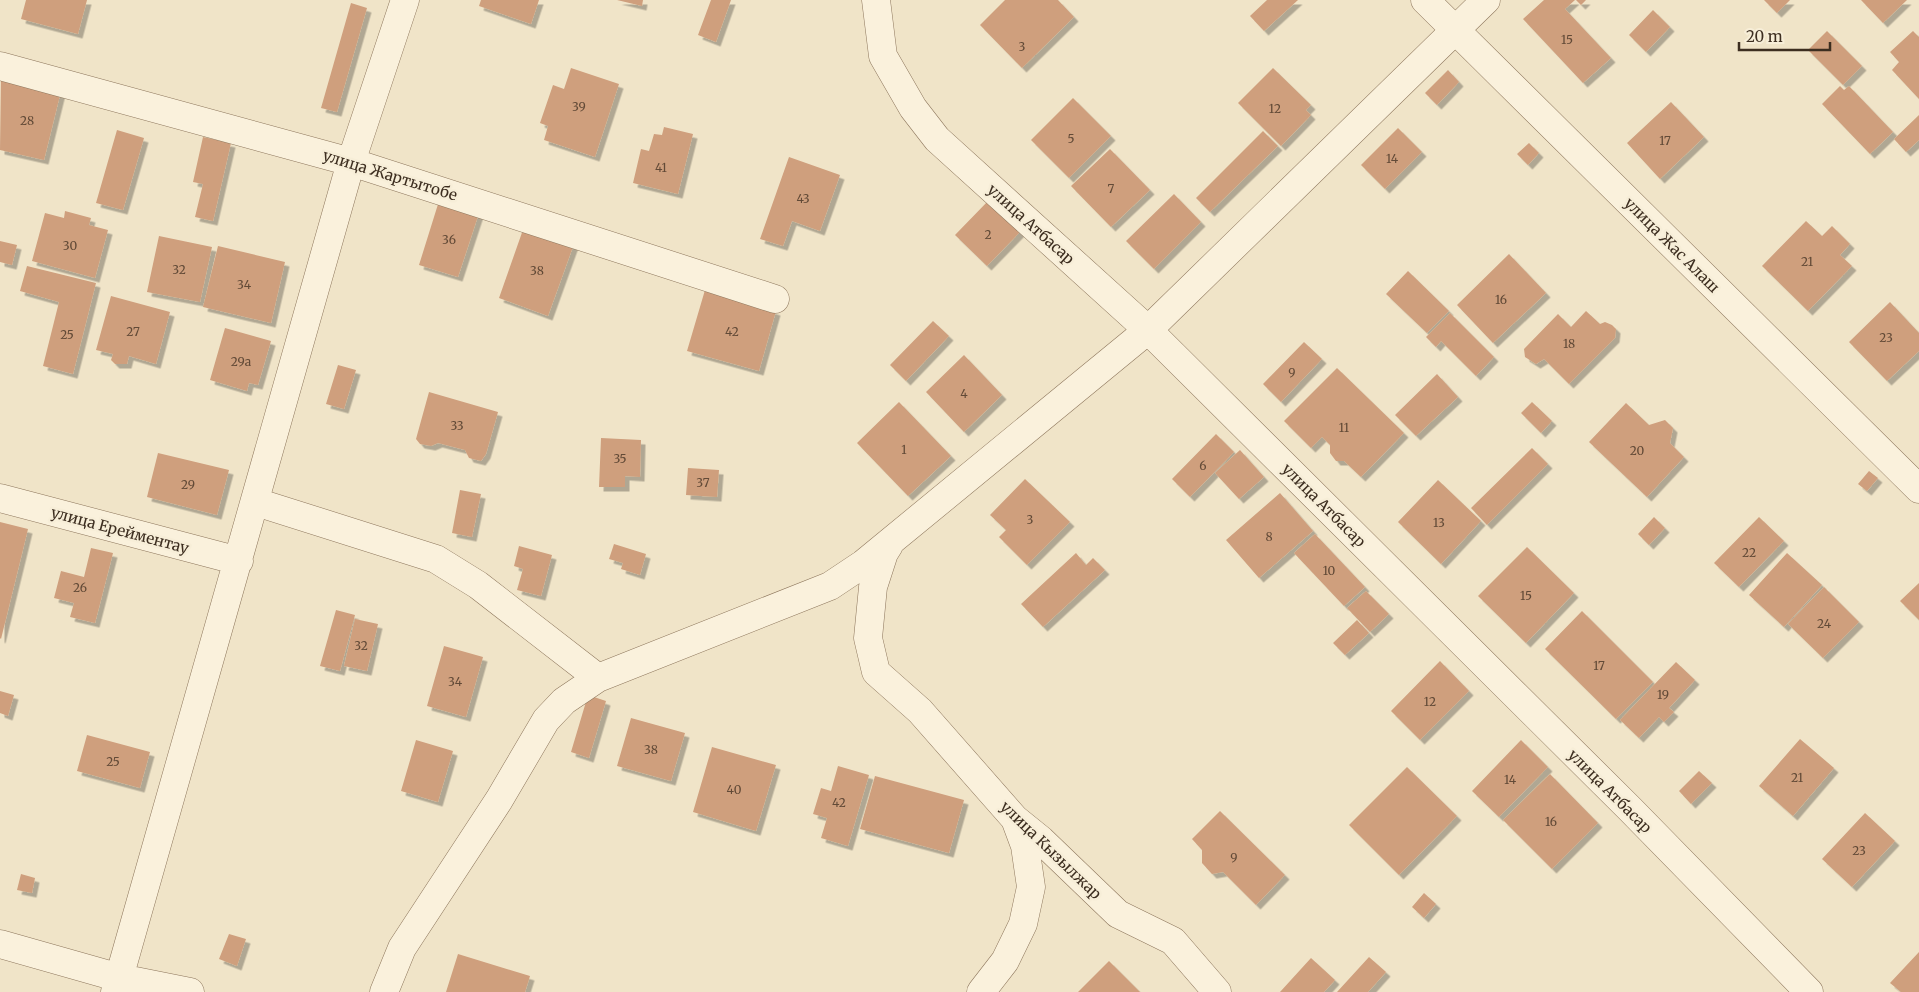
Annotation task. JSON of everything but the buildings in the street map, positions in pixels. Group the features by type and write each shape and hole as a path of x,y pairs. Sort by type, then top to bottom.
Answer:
{"street":[{"path":"118,985 351,162 405,0"},
{"name":"улица Атбасар","path":"876,0 883,56 913,108 936,139 1148,330 1630,810 1809,992"},
{"name":"улица Жас Алаш","path":"1425,0 1919,489"},
{"path":"384,992 402,948 499,800 546,720 564,701 598,678 830,586 863,564 1148,330 1486,0"},
{"name":"улица Жартытобе","path":"0,66 351,162 775,299"},
{"name":"улица Ерейментау","path":"0,498 239,561"},
{"path":"256,502 436,559 478,585 598,678"},
{"name":"улица Кызылжар","path":"895,537 884,553 873,586 868,638 876,672 920,711 1015,819 1041,840 1118,914 1173,940 1217,992"},
{"path":"981,992 1005,961 1023,924 1031,887 1025,846 1015,819"},
{"path":"0,944 118,985 190,992"}]}
